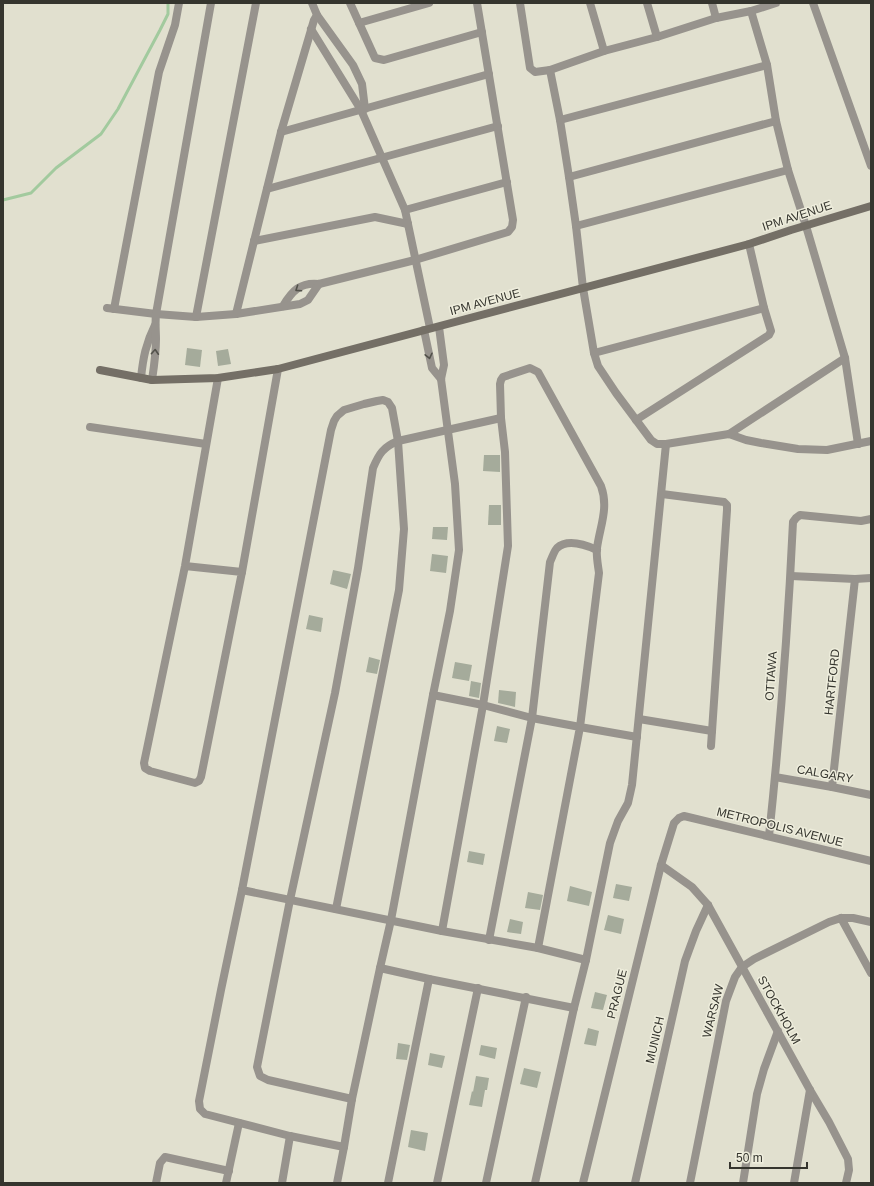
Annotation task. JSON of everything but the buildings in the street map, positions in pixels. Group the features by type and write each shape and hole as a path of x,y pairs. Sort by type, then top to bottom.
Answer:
{"street":[{"path":"179,3 175,25 159,72 111,309 196,317 236,314 300,304 308,300 319,284"},
{"path":"152,380 155,360 156,314 211,3"},
{"path":"196,317 256,3"},
{"path":"312,3 317,15 353,65 362,84 363,109"},
{"path":"350,3 375,58 384,60 482,32"},
{"path":"359,23 429,3"},
{"path":"283,306 291,294 301,286 311,283 319,284 415,260 508,232 512,227 513,220 477,3"},
{"path":"520,3 530,68 535,72 550,70 604,51 657,37 716,18 772,4"},
{"path":"590,3 604,51"},
{"path":"647,3 657,37"},
{"path":"712,3 716,18"},
{"path":"813,3 871,166"},
{"path":"751,10 767,65 776,121 788,170 845,358 858,444"},
{"path":"236,314 281,132 311,29 317,15"},
{"path":"311,29 363,109 381,158 405,210 427,329 432,368 441,379"},
{"path":"560,120 767,65"},
{"path":"550,70 569,177 583,288 594,353 598,366 651,440 657,444 666,444 729,434 845,358"},
{"path":"281,132 489,74"},
{"path":"569,177 776,121"},
{"path":"267,188 498,126"},
{"path":"576,226 788,170"},
{"path":"405,210 507,182"},
{"name":"IPM AVENUE","path":"100,370 152,380 218,378 278,369 749,244 871,206"},
{"path":"254,241 375,217 408,224"},
{"path":"636,420 769,335 771,331 749,244"},
{"path":"594,353 764,308"},
{"path":"141,378 143,358 149,336 155,324"},
{"path":"337,1183 352,1099 391,920 450,611 459,550 455,484 441,379 444,366 439,327"},
{"path":"442,931 483,705 508,546 500,384 503,376 530,368 538,372 601,486 605,496 605,505 597,550 599,573 580,727 538,948"},
{"path":"218,378 185,566 144,763 145,768 150,771 195,783 202,777 242,572 278,369"},
{"path":"336,909 399,590 404,530 398,441 392,408 388,402 383,400 344,410 334,422 331,430 242,890 199,1101 200,1109 205,1114 290,1136 344,1147"},
{"path":"352,1099 268,1080 260,1076 257,1067 290,900 335,693 358,568 373,468 378,457 390,444 501,418"},
{"path":"90,427 206,444"},
{"path":"729,434 761,443 828,450 871,441"},
{"path":"536,1183 574,1008 586,960 610,843 618,821 628,803 632,785 666,444"},
{"path":"662,494 724,502 727,510 711,746"},
{"name":"OTTAWA","path":"769,836 791,576 793,522 800,515 861,521 871,519"},
{"path":"489,940 532,718 550,562 556,549 564,544 583,544 597,550"},
{"path":"185,566 242,572"},
{"path":"791,576 855,579 871,578"},
{"name":"HARTFORD","path":"832,787 855,579"},
{"path":"433,695 483,705 532,718 637,737"},
{"path":"639,719 712,731"},
{"name":"CALGARY","path":"775,777 871,795"},
{"name":"METROPOLIS AVENUE","path":"684,816 871,861"},
{"name":"PRAGUE","path":"583,1183 661,865 674,823 679,818 684,816"},
{"name":"STOCKHOLM","path":"661,865 692,887 708,905 848,1158 849,1170 846,1183"},
{"path":"242,890 442,931 538,948 586,960"},
{"name":"MUNICH","path":"635,1183 685,961 696,931 708,905"},
{"path":"742,967 829,922 841,918 853,918 871,922"},
{"path":"841,918 871,973"},
{"name":"WARSAW","path":"690,1183 726,1001 735,977 742,967"},
{"path":"380,968 574,1008"},
{"path":"388,1183 429,979"},
{"path":"437,1183 478,988"},
{"path":"486,1183 526,998"},
{"path":"743,1183 757,1094 764,1069 778,1032"},
{"path":"794,1183 810,1090"},
{"path":"226,1183 239,1123"},
{"path":"282,1183 290,1136"},
{"path":"156,1183 160,1163 165,1158 229,1171"}],"waterway":[{"path":"3,200 31,193 56,168 101,134 118,109 160,30 168,14 168,3"}]}
